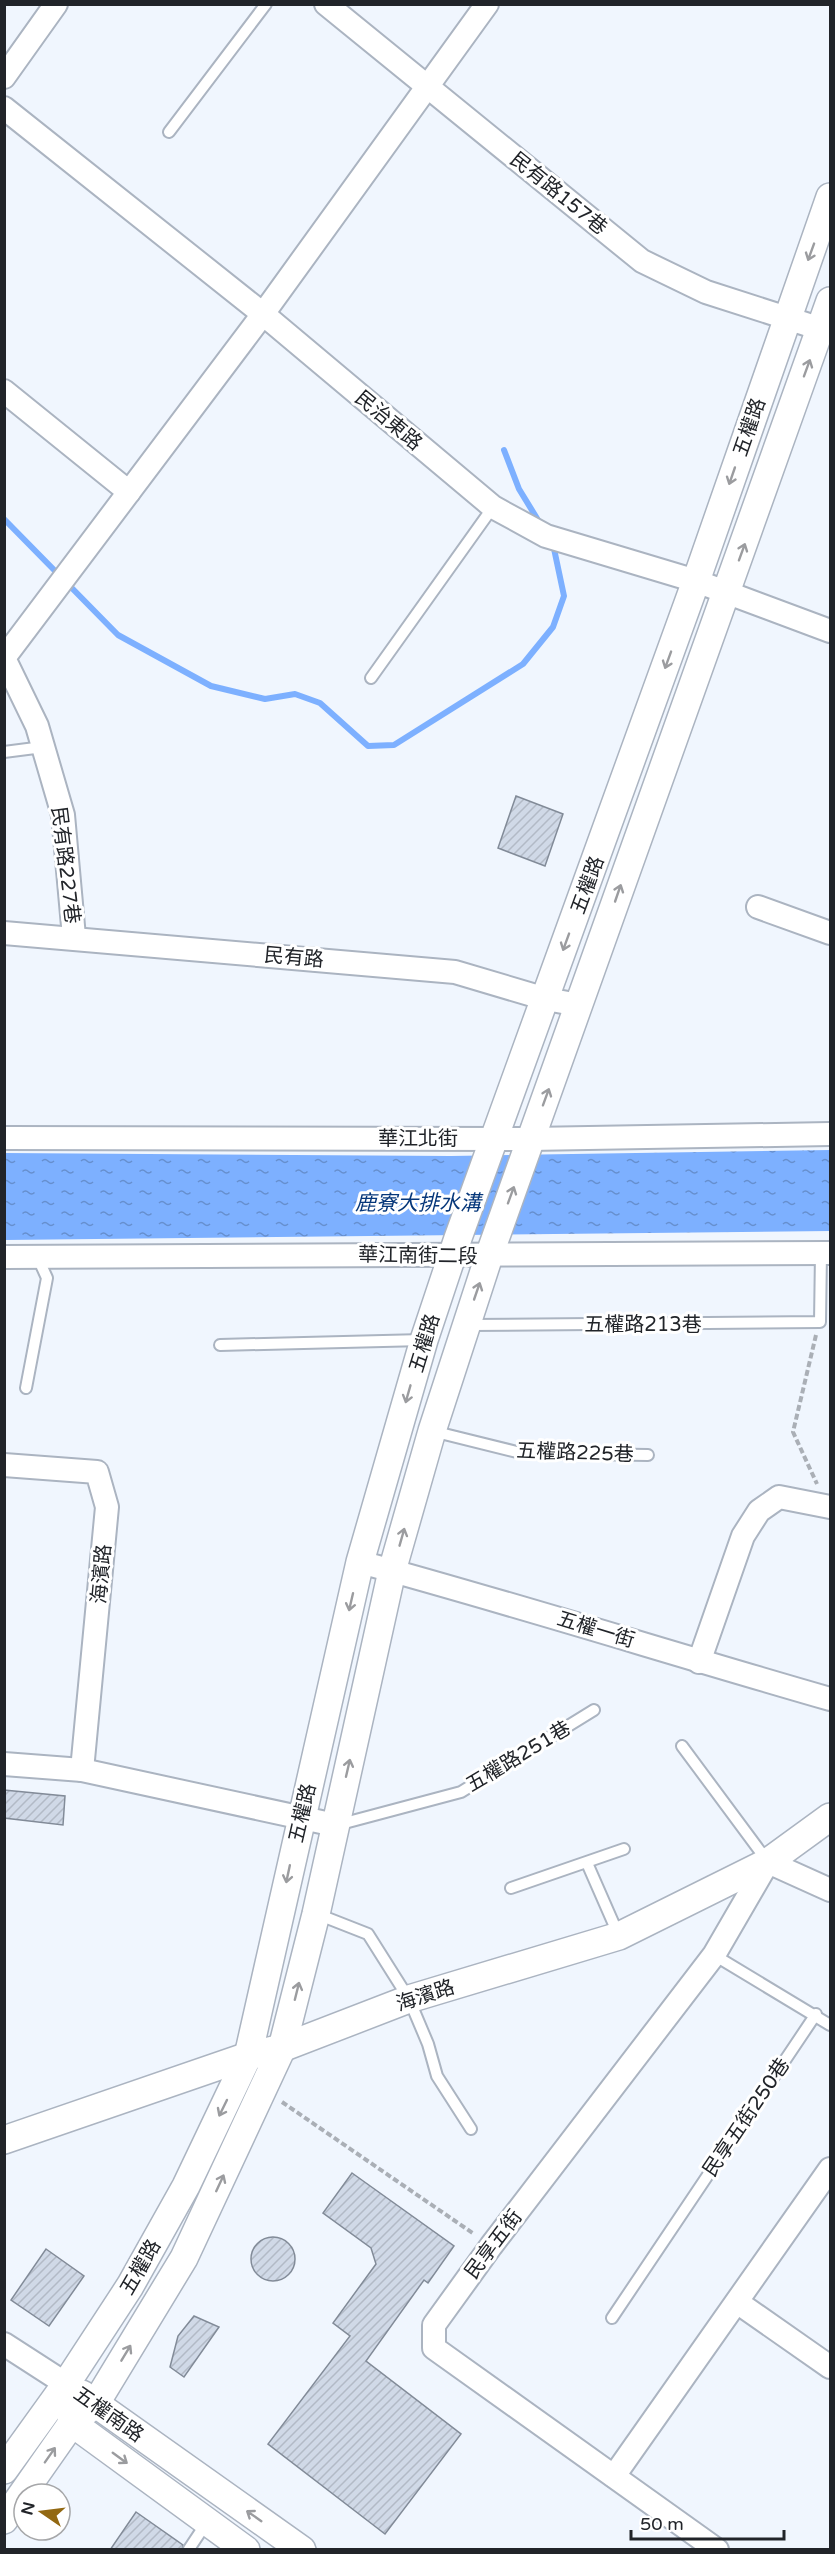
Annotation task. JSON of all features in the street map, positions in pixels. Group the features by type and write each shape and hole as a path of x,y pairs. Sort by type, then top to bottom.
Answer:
{"street":[{"path":"4,77 56,4"},
{"name":"民有路157巷","path":"326,4 642,261 706,292 821,329"},
{"path":"4,658 263,314 487,4"},
{"name":"民治東路","path":"4,108 263,314 493,507 546,536 696,581 831,631"},
{"name":"五權路","path":"4,2470 66,2384 130,2286 186,2186 248,2056 360,1562 424,1340 455,1246 696,581 786,319 831,197"},
{"name":"五權路","path":"4,2520 72,2423 96,2403 184,2258 282,2048 316,1914 392,1571 465,1325 831,301"},
{"path":"4,391 129,492"},
{"name":"民有路227巷","path":"4,658 37,726 63,816 74,937"},
{"path":"758,907 831,933"},
{"name":"民有路","path":"4,933 74,937 455,972 546,999 579,1005"},
{"name":"華江北街","path":"4,1138 442,1139 528,1145 831,1134"},
{"name":"華江南街二段","path":"4,1257 455,1246 826,1253"},
{"name":"海濱路","path":"4,1465 97,1472 107,1508 82,1770"},
{"path":"699,1662 743,1536 759,1511 779,1497 829,1507"},
{"name":"五權一街","path":"360,1562 573,1621 699,1662 831,1699"},
{"path":"4,1764 82,1770 335,1825"},
{"name":"海濱路","path":"4,2140 248,2056 282,2048 409,1999 619,1936 768,1862 831,1817"},
{"path":"768,1862 831,1890"},
{"name":"民享五街","path":"717,2550 434,2348 434,2325 491,2246 714,1955 768,1862"},
{"path":"614,2476 831,2169"},
{"path":"737,2302 831,2367"},
{"path":"4,2344 66,2384"},
{"name":"五權南路","path":"66,2384 302,2550"},
{"name":"五權南路","path":"66,2384 72,2423 246,2550"}],"lane":[{"path":"170,132 266,4"},
{"path":"371,678 493,507"},
{"path":"4,752 42,747"},
{"path":"820,1322 826,1253"},
{"path":"26,1388 47,1278 37,1256"},
{"name":"五權路213巷","path":"465,1325 820,1322"},
{"path":"220,1345 424,1340"},
{"name":"五權路225巷","path":"432,1431 521,1453 648,1455"},
{"name":"五權路251巷","path":"335,1825 461,1792 594,1710"},
{"path":"682,1746 768,1862"},
{"path":"511,1888 624,1849"},
{"path":"587,1863 619,1936"},
{"path":"316,1914 368,1934 409,1999 428,2044 437,2076 471,2129"},
{"path":"714,1955 831,2025"},
{"name":"民享五街250巷","path":"612,2318 816,2014"},
{"path":"189,2549 207,2521"}],"path":[{"path":"820,1322 793,1432 829,1507"},
{"path":"264,2090 491,2246"}],"water":[{"name":"鹿寮大排水溝","path":"830,1150 830,1231 5,1240 4,1153 451,1156"}],"building":[{"path":"516,796 563,814 545,866 498,848"},
{"path":"4,1790 65,1796 63,1825 4,1818"},
{"path":"352,2173 454,2246 428,2283 424,2280 366,2361 461,2434 385,2534 268,2444 350,2336 333,2323 376,2264 371,2248 323,2213"},
{"path":"273,2237 288,2244 295,2259 288,2274 273,2281 258,2274 251,2259 258,2244"},
{"path":"46,2249 84,2276 49,2326 11,2300"},
{"path":"194,2316 219,2327 184,2377 170,2367 178,2336"},
{"path":"136,2512 183,2545 182,2550 110,2550"}],"waterway":[{"path":"504,450 519,489 541,525"},
{"path":"4,519 118,635 211,686 265,699 295,694 320,703 368,746 394,745 523,664 553,627 564,596 553,544"}]}
